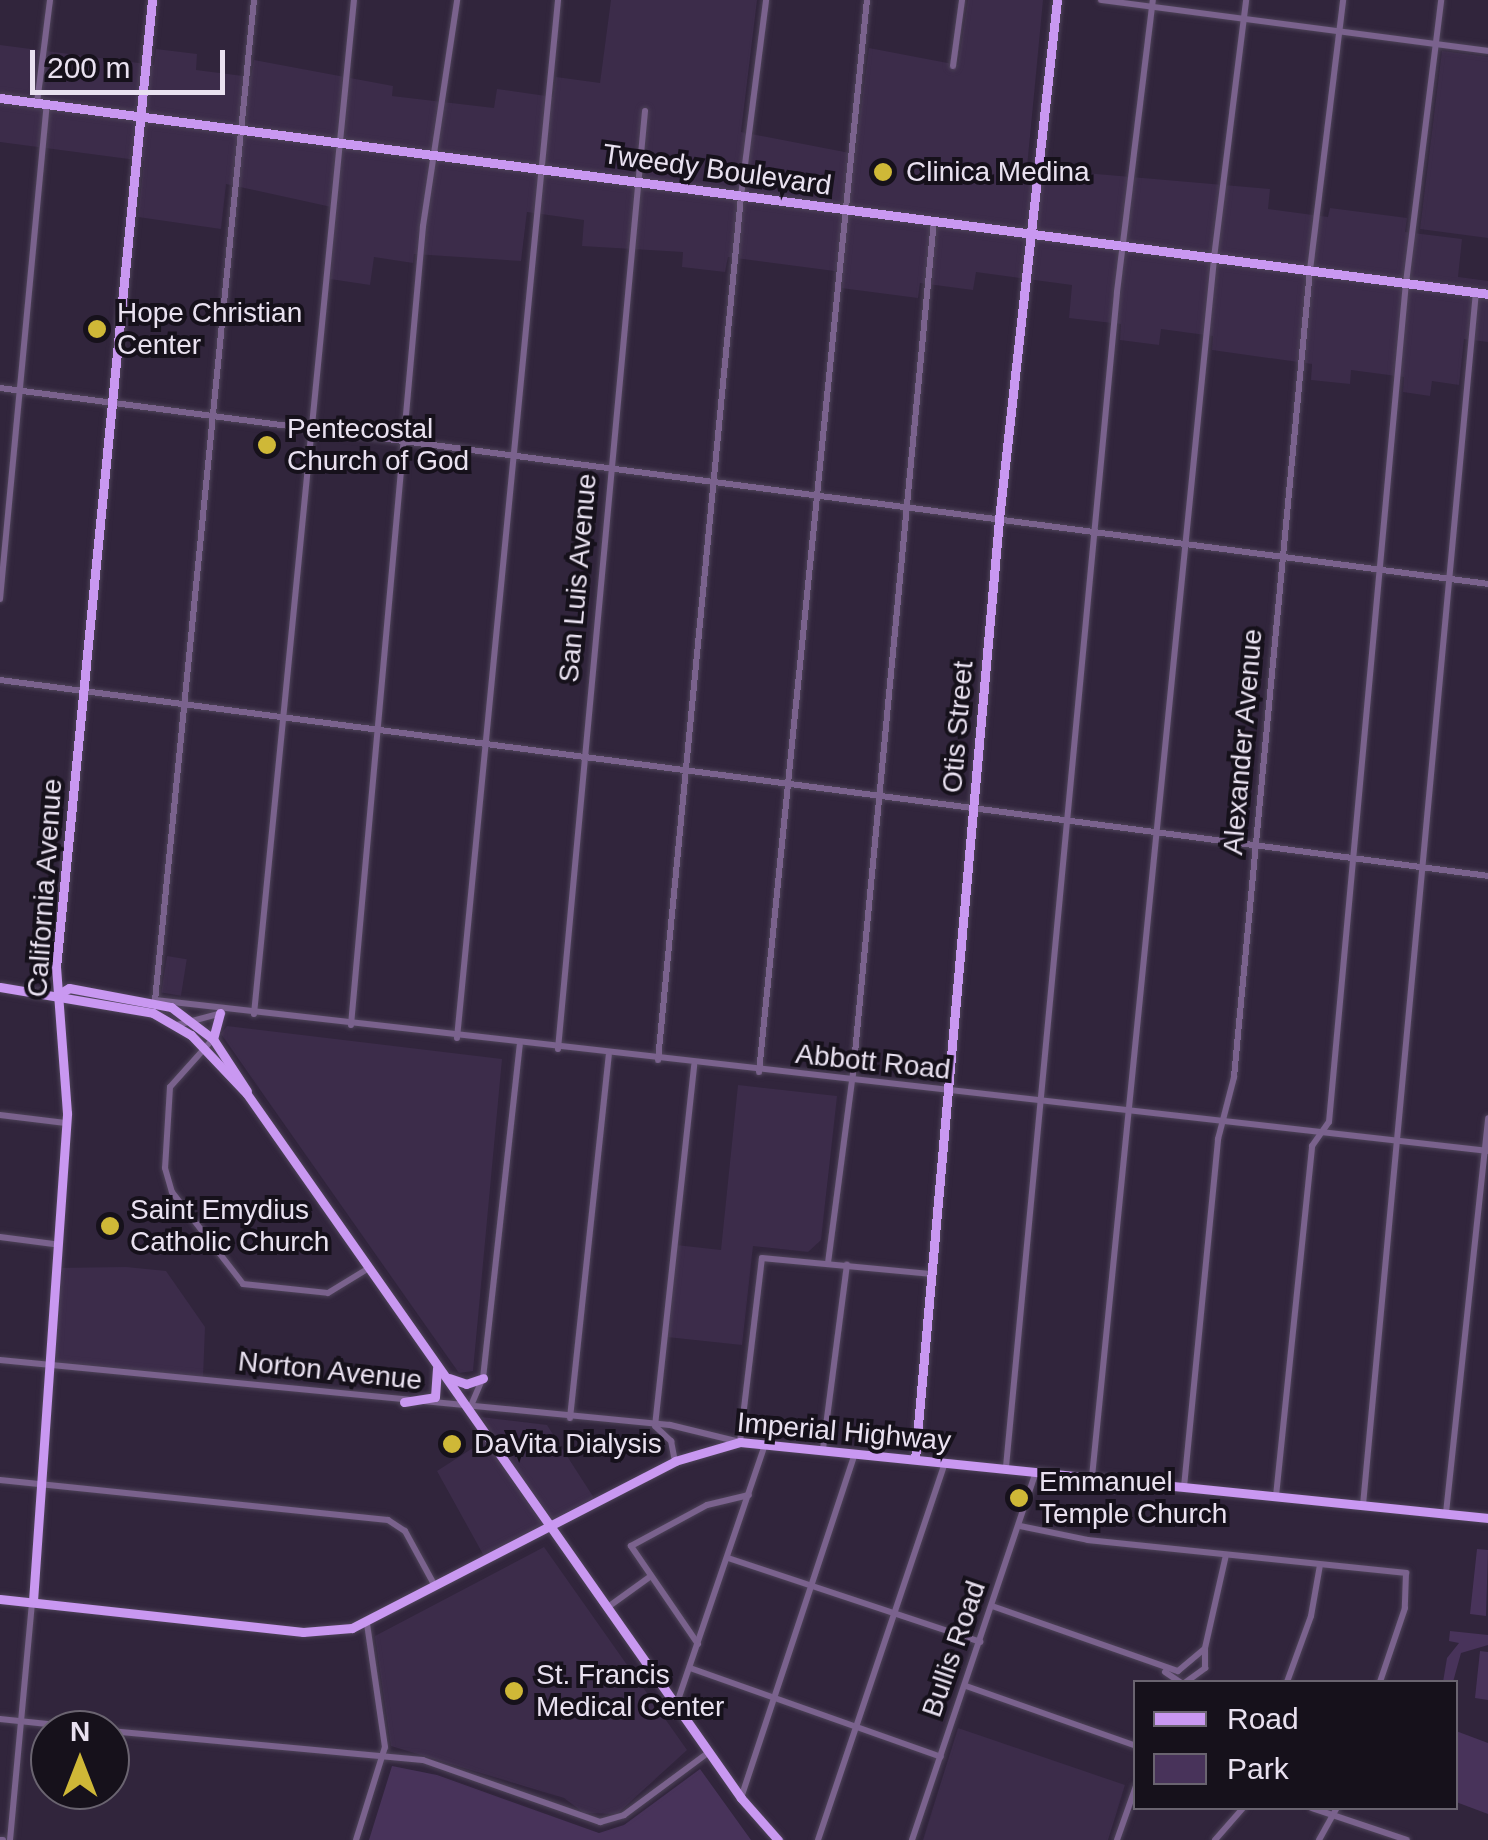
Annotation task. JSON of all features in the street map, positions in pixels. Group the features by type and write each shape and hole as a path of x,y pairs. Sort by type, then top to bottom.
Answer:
{"main road":[{"name":"California Avenue","path":"32,1601 52,1366 54,1244 66,1123 57,994 82,691 152,0"},
{"name":"Otis Street","path":"916,1460 999,520 1057,0"},
{"name":"Tweedy Boulevard","path":"0,98 1488,294"},
{"path":"0,988 136,1008 177,1024 248,1094"},
{"path":"57,994 70,988 156,1000 188,1017 213,1039 551,1528 742,1798 778,1840"},
{"path":"213,1039 220,1013"},
{"path":"404,1402 438,1394 435,1361"},
{"path":"447,1378 466,1384 483,1378"},
{"name":"Imperial Highway","path":"0,1598 304,1632 367,1623 676,1461 740,1442 1488,1518"}],"street":[{"path":"0,600 50,0"},
{"path":"156,1000 238,129 254,0"},
{"path":"254,1014 308,428 354,0"},
{"path":"350,1026 404,441 435,155 457,0"},
{"path":"457,1038 510,455 558,0"},
{"path":"658,1060 741,196 766,0"},
{"path":"759,1072 842,209 867,0"},
{"path":"952,66 962,0"},
{"path":"1101,0 1488,51"},
{"path":"1092,1477 1132,1112 1214,258 1246,0"},
{"name":"Alexander Avenue","path":"1184,1487 1218,1139 1226,1122 1256,844 1310,270 1344,0"},
{"path":"1276,1496 1312,1146 1329,1122 1406,283 1441,0"},
{"path":"1006,1468 1044,1103 1122,246 1153,4"},
{"name":"San Luis Avenue","path":"558,1049 645,112"},
{"path":"828,1262 851,1082 934,220"},
{"path":"1364,1505 1476,292"},
{"path":"0,388 1488,584"},
{"path":"0,680 1488,876"},
{"name":"Abbott Road","path":"156,1000 350,1026 1486,1150"},
{"name":"Abbott Road","path":"177,1024 188,1017 254,1014"},
{"path":"213,1039 172,1081 166,1168 172,1192 226,1270 253,1288 322,1294 369,1268"},
{"path":"468,1409 483,1378 520,1045"},
{"path":"570,1418 609,1055"},
{"path":"676,1461 671,1441 655,1426 694,1064"},
{"path":"0,1114 66,1123"},
{"path":"1446,1514 1488,1118"},
{"path":"0,1237 54,1244"},
{"path":"740,1442 762,1258 934,1274"},
{"path":"823,1449 847,1265"},
{"name":"Norton Avenue","path":"0,1360 704,1430 740,1442"},
{"path":"677,1703 766,1443"},
{"path":"742,1798 856,1453"},
{"path":"818,1840 944,1462"},
{"name":"Bullis Road","path":"912,1840 1036,1471"},
{"path":"0,1480 388,1520 405,1532 436,1588"},
{"path":"698,1645 631,1546 707,1505 749,1495"},
{"path":"1020,1526 1226,1555 1408,1574 1405,1608 1381,1680"},
{"path":"1189,1680 1205,1668 1205,1648 1226,1555"},
{"path":"728,1558 980,1642"},
{"path":"1286,1680 1312,1616 1320,1565"},
{"path":"608,1607 651,1576"},
{"name":"California Avenue","path":"5,1840 23,1722 32,1601"},
{"path":"992,1606 1182,1680"},
{"path":"356,1840 384,1756 367,1623"},
{"path":"1163,1670 1188,1667 1205,1648"},
{"path":"690,1668 941,1757"},
{"path":"966,1686 1133,1745"},
{"path":"0,1719 30,1723"},
{"path":"130,1732 441,1764 600,1822 624,1815 710,1752"},
{"path":"1117,1840 1133,1795"},
{"path":"1215,1840 1240,1810"},
{"path":"1318,1840 1335,1811 1406,1840"}],"shaded area":[{"path":"611,0 757,0 741,132 855,154 869,48 958,65 968,0 1043,0 1027,168 1270,189 1268,209 1328,217 1330,208 1407,218 1405,232 1462,239 1458,277 1488,281 1488,342 1464,339 1459,385 1432,381 1430,396 1403,392 1404,377 1351,370 1350,384 1311,380 1312,364 1212,350 1213,336 1161,329 1159,345 1120,340 1121,324 1069,318 1072,285 976,272 973,290 920,283 918,298 841,288 842,272 728,257 725,272 682,267 683,252 582,246 584,220 527,212 521,261 414,254 413,263 374,257 370,285 330,279 336,208 226,184 221,229 138,217 144,161 0,142 0,45 154,65 156,49 197,54 196,70 251,77 254,60 393,86 392,96 494,108 497,89 553,97 556,77 600,83"},
{"path":"1442,51 1488,57 1488,238 1420,229"},
{"path":"167,956 187,959 181,996 161,993"},
{"path":"227,1026 502,1059 473,1371 459,1373 221,1034"},
{"path":"738,1085 837,1096 821,1240 808,1252 753,1246 742,1345 667,1337 676,1245 721,1250"},
{"path":"55,1268 166,1271 205,1327 203,1378 53,1365"},
{"path":"481,1417 547,1425 594,1498 484,1556 437,1471 493,1435"},
{"name":"St. Francis Medical Center","path":"544,1547 687,1750 617,1814 584,1813 564,1798 391,1746 375,1636"},
{"path":"958,1728 1125,1785 1108,1840 923,1840"}],"green space":[{"path":"1477,1549 1488,1550 1486,1616 1470,1614"},
{"path":"1450,1631 1488,1635 1488,1645 1461,1653 1454,1680 1443,1680 1447,1658 1459,1643 1449,1641"},
{"path":"1480,1651 1488,1652 1488,1700 1475,1698"},
{"path":"1458,1732 1488,1743 1488,1814 1458,1803"},
{"path":"392,1766 437,1775 599,1833 624,1825 700,1769 751,1840 369,1840"}],"place":[{"name":"Clinica Medina","path":"883,172"},
{"name":"Hope Christian Center","path":"97,329"},
{"name":"Pentecostal Church of God","path":"267,445"},
{"name":"Saint Emydius Catholic Church","path":"110,1226"},
{"name":"DaVita Dialysis","path":"452,1444"},
{"name":"Emmanuel Temple Church","path":"1019,1498"},
{"name":"St. Francis Medical Center","path":"514,1691"}]}
